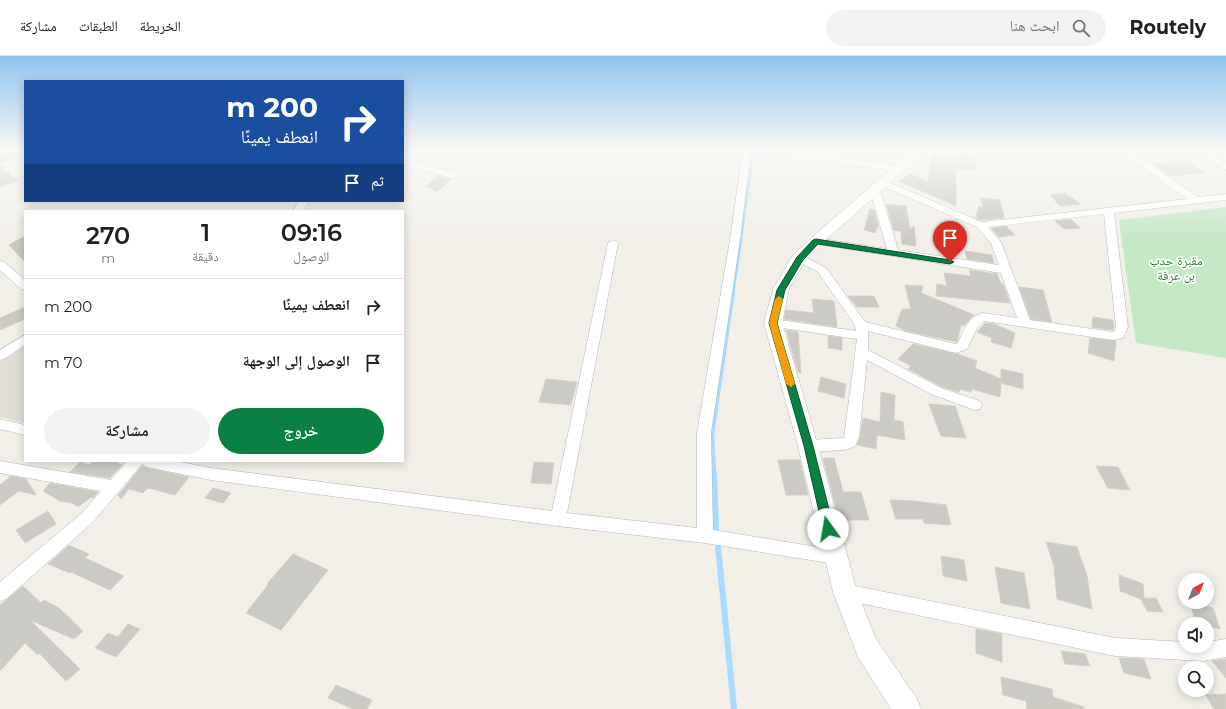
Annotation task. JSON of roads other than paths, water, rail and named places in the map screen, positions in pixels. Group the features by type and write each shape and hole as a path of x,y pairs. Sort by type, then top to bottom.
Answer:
{"street":[{"path":"705,536 704,433 735,240 743,180"},
{"path":"887,180 816,241 799,258 781,290 773,323 808,446 845,592 868,648 907,709"},
{"path":"1167,180 1197,201"},
{"path":"879,187 981,225 1226,197"},
{"path":"879,187 894,253"},
{"path":"773,323 862,330 956,349 963,346 973,323 978,318 990,317 1024,321 1113,336 1118,335 1121,331 1110,210"},
{"path":"981,225 996,242 1024,321"},
{"path":"816,241 1007,270"},
{"path":"558,519 613,243"},
{"path":"799,258 822,270 862,330 862,352 852,437 850,442 845,444 808,446"},
{"path":"0,264 24,285"},
{"path":"0,356 24,340"},
{"path":"862,352 936,391 975,405"},
{"path":"0,424 24,430"},
{"path":"0,593 87,518 135,462"},
{"path":"153,462 211,474 558,519 705,536 835,557"},
{"path":"0,467 114,487"},
{"path":"845,592 1115,647 1203,652 1226,648"}],"waterway":[{"path":"733,292 749,180"},
{"path":"714,474 712,434 733,291"},
{"path":"714,473 716,531"},
{"path":"718,546 734,709"}],"park label":[{"name":"مقبرة حدب بن عرفة","path":"1176,268"}]}
